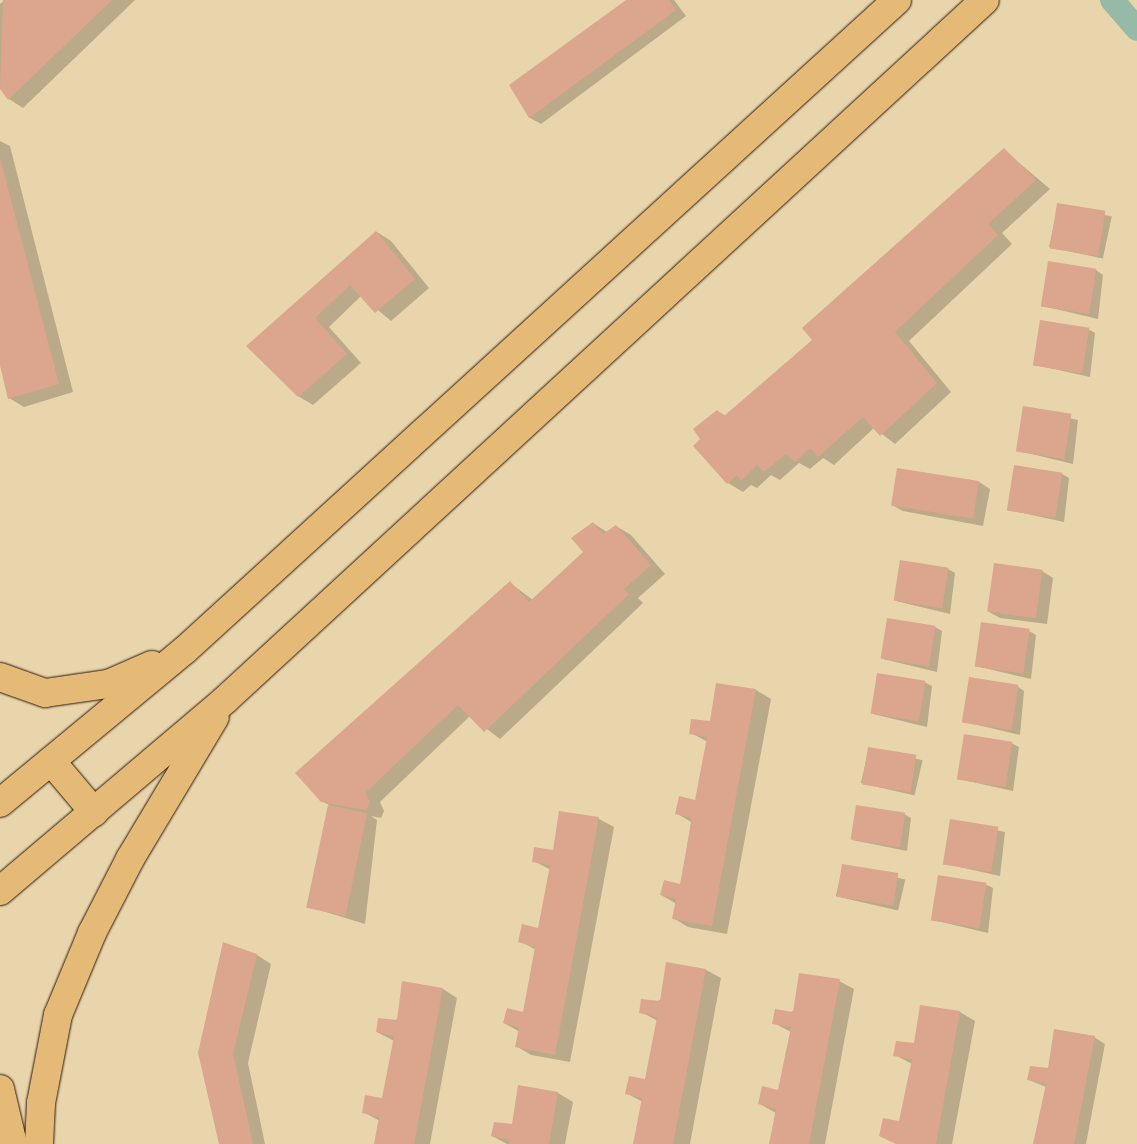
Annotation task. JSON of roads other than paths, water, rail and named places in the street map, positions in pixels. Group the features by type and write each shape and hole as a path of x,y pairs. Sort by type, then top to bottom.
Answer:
{"main road":[{"path":"0,803 185,650 897,0"},
{"path":"0,891 225,700 985,0"},
{"path":"0,677 45,693 108,684 185,650"},
{"path":"39,1144 41,1103 58,1015 88,942 130,859 225,700"},
{"path":"51,761 94,812"},
{"path":"0,1089 13,1144"}],"waterway":[{"path":"1112,0 1137,29"}]}
